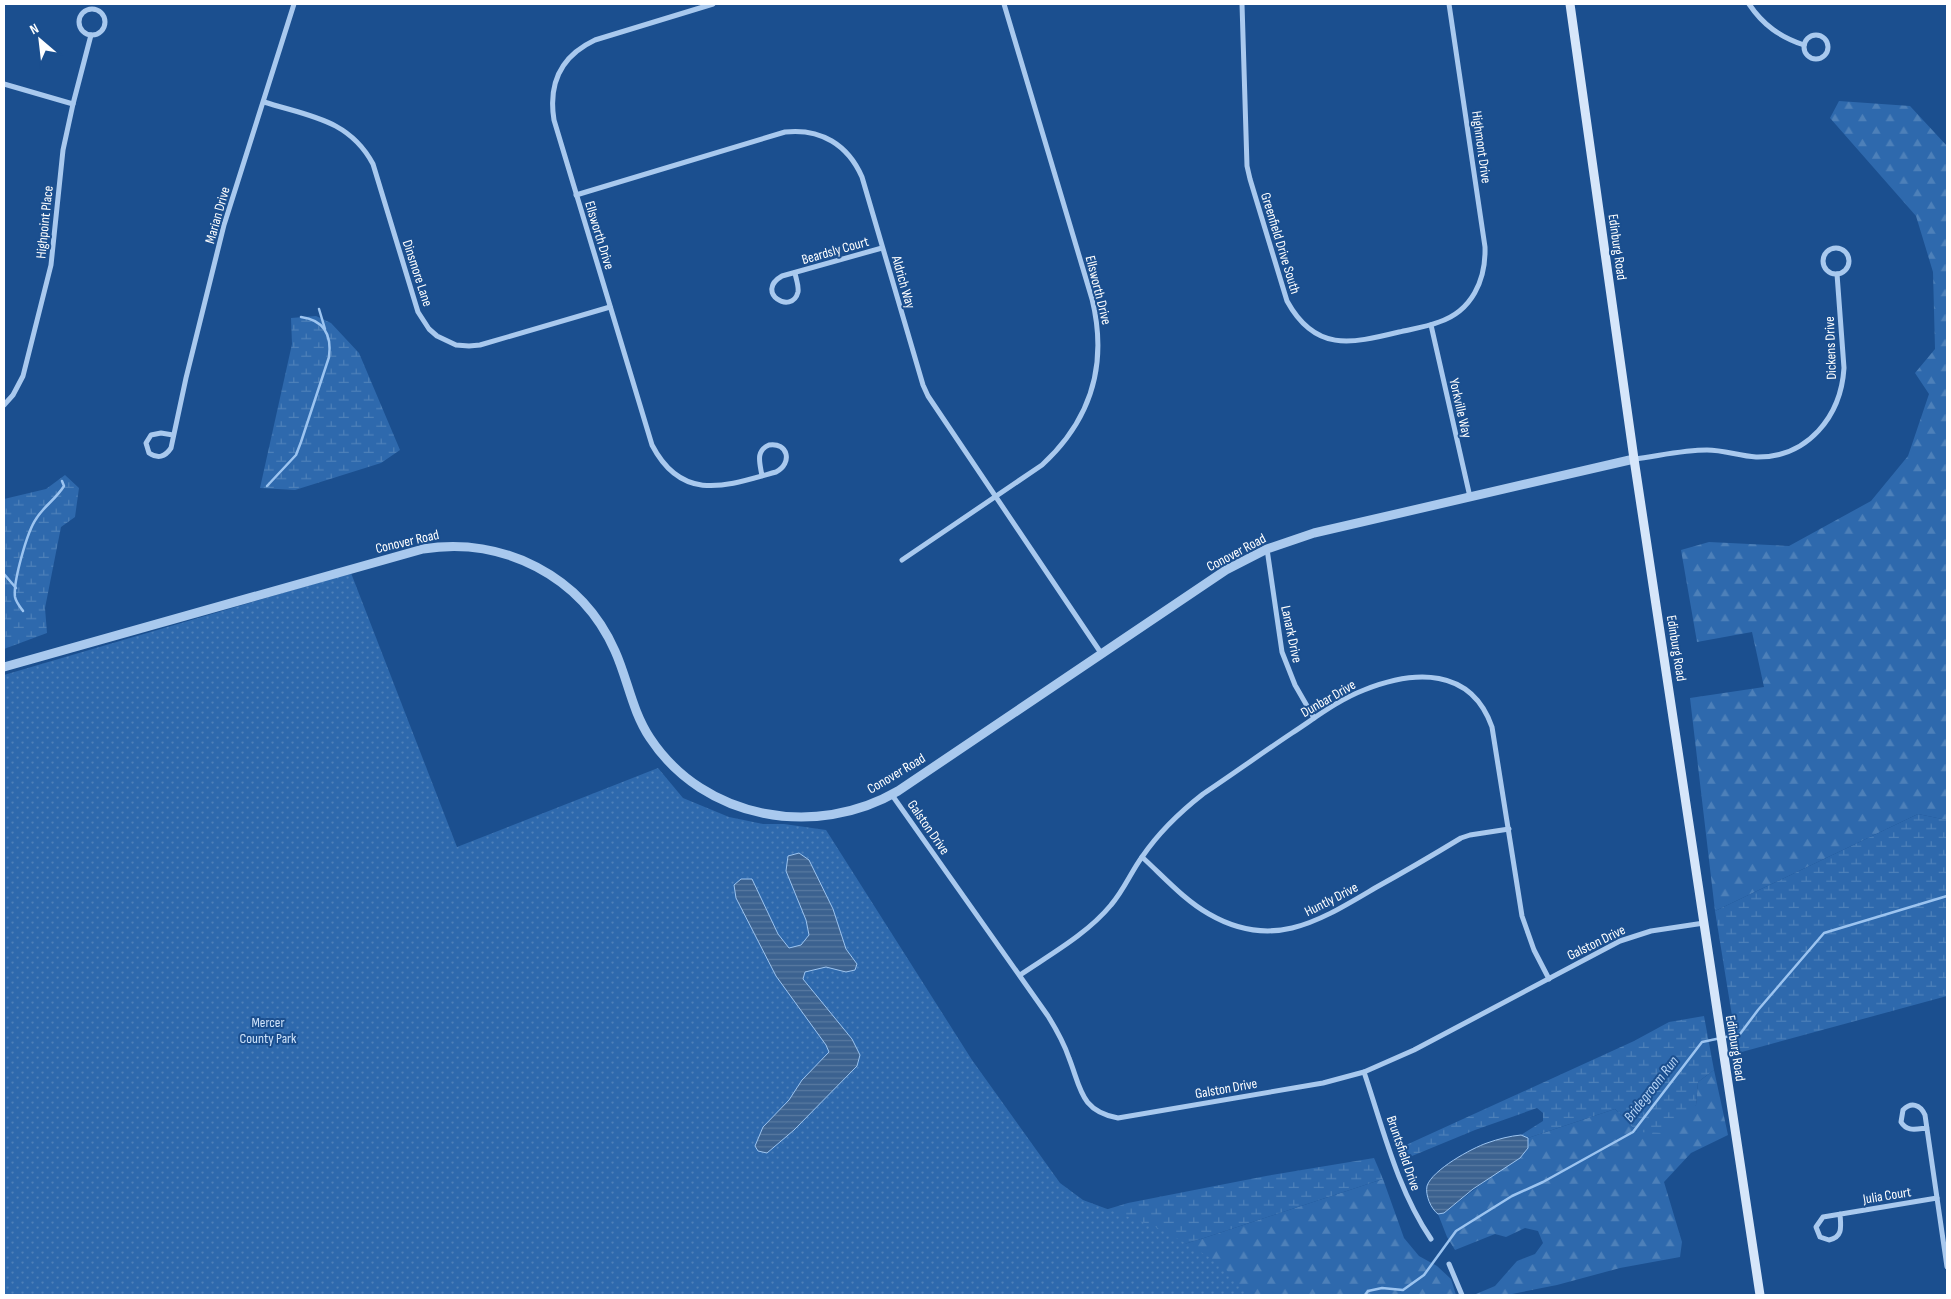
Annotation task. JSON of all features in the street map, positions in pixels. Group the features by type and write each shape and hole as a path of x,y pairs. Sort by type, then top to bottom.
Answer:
{"main road":[{"name":"Edinburg Road","path":"1570,4 1634,459 1760,1295"}],"street":[{"name":"Marian Drive","path":"173,435 161,433 151,435 146,443 150,453 158,457 168,454 171,448 224,225 294,4"},
{"name":"Ellsworth Drive","path":"713,4 584,45 566,61 555,82 552,107 576,195 652,445 665,466 685,480 708,486 732,484 762,476 776,472 784,467 787,456 779,446 769,445 760,452 759,459 762,476"},
{"name":"Ellsworth Drive","path":"902,560 1042,465 1066,440 1077,424 1089,398 1097,371 1099,355 1096,317 1092,299 1004,4"},
{"name":"Greenfield Drive South","path":"1242,4 1250,179 1287,301 1293,312 1309,329 1319,335 1344,342 1365,340 1431,325 1451,317 1461,310 1476,292"},
{"name":"Highmont Drive","path":"1450,4 1485,247 1484,270 1476,292"},
{"path":"1749,4 1768,26 1789,40 1804,45"},
{"name":"Highpoint Place","path":"95,10 102,14 105,22 102,30 91,35 82,29 80,22 84,12 95,10"},
{"path":"1818,34 1826,39 1828,50 1825,56 1814,59 1805,52 1804,45 1808,37 1818,34"},
{"name":"Highpoint Place","path":"4,405 13,395 23,376 51,265 59,180 73,104 91,35"},
{"path":"4,84 73,104"},
{"name":"Dinsmore Lane","path":"264,102 336,125 350,134 366,151 373,164 418,312 429,329 437,336 456,345 480,345 610,307"},
{"name":"Aldrich Way","path":"576,195 785,132 808,132 830,139 841,146 856,165 862,177 923,385 928,396 1101,653"},
{"name":"Beardsly Court","path":"795,273 797,295 789,302 777,300 772,292 774,283 782,276 882,248"},
{"path":"1835,248 1843,249 1850,259 1846,270 1837,274 1829,271 1823,261 1825,254 1835,248"},
{"name":"Dickens Drive","path":"1634,459 1700,450 1714,450 1742,456 1771,456 1797,447 1818,432 1835,408 1843,382 1844,368 1837,274"},
{"name":"Yorkville Way","path":"1431,325 1470,497"},
{"name":"Conover Road","path":"4,667 423,549 475,546 508,554 543,571 558,580 585,605 607,634 615,651 633,706 650,739 676,769 708,793 745,809 780,817 799,818 835,815 857,810 892,794 1226,570 1267,549 1314,533 1634,459"},
{"name":"Lanark Drive","path":"1267,549 1282,652 1295,685 1314,718"},
{"name":"Dunbar Drive","path":"1020,975 1100,918 1123,888 1155,839 1186,807 1346,698 1384,683 1403,679 1434,677 1457,684 1475,697 1488,716 1492,727 1522,916 1534,950 1549,978"},
{"name":"Galston Drive","path":"892,794 1048,1016 1060,1037 1070,1060 1080,1092 1085,1100 1099,1112 1108,1116 1123,1118 1324,1083 1364,1072 1414,1050 1620,941 1635,935 1704,923"},
{"name":"Huntly Drive","path":"1142,857 1208,914 1243,927 1281,930 1296,928 1326,917 1461,838 1509,829"},
{"name":"Bruntsfield Drive","path":"1364,1072 1402,1184 1431,1239"},
{"path":"1927,1128 1914,1130 1906,1128 1901,1122 1903,1110 1909,1105 1920,1107 1925,1115 1927,1128 1947,1267"},
{"name":"Julia Court","path":"1840,1214 1841,1230 1836,1238 1829,1240 1820,1237 1816,1226 1823,1217 1840,1214 1937,1198"},
{"path":"1448,1264 1462,1295"}],"green space":[{"path":"1839,101 1910,106 1947,146 1947,820 1918,814 1715,911 1690,698 1764,687 1752,632 1697,642 1681,550 1709,542 1789,546 1871,501 1908,456 1929,394 1915,373 1935,349 1933,272 1916,216 1830,118"},
{"path":"316,316 331,323 359,353 400,450 381,463 295,490 260,488 292,344 291,318"},
{"path":"65,475 79,488 75,517 61,527 45,608 47,633 4,649 4,499 46,489"},
{"name":"Mercer County Park","path":"351,573 457,847 658,768 683,798 729,817 763,824 784,824 826,830 972,1060 1060,1183 1083,1200 1161,1229 1221,1264 1249,1295 4,1295 4,675"},
{"path":"1918,814 1947,820 1947,996 1738,1053 1715,911"},
{"path":"1704,1016 1714,1070 1698,1082 1696,1105 1663,1133 1637,1132 1615,1109 1528,1138 1521,1135 1543,1121 1543,1113 1537,1108 1475,1130 1412,1156 1403,1151 1406,1145 1634,1041 1669,1022"},
{"path":"1714,1070 1728,1135 1691,1153 1664,1182 1682,1242 1680,1257 1620,1268 1557,1285 1507,1295 1476,1294 1495,1286 1517,1261 1535,1254 1543,1243 1538,1231 1525,1228 1506,1237 1495,1234 1455,1250 1447,1237 1438,1214 1444,1213 1528,1148 1528,1138 1615,1109 1637,1132 1696,1105 1698,1082"},
{"path":"1374,1158 1383,1179 1207,1237 1019,1295 823,1295 1128,1203 1266,1176"},
{"path":"1383,1179 1404,1238 1419,1256 1437,1266 1451,1279 1456,1295 1019,1295 1207,1237"}],"shaded area":[{"path":"799,853 809,860 833,909 846,949 857,964 855,970 846,972 826,967 805,972 803,979 852,1039 860,1055 857,1066 794,1130 767,1153 758,1151 755,1146 763,1127 789,1100 802,1080 829,1052 826,1045 776,976 736,898 734,885 741,879 752,879 778,934 789,948 801,945 809,935 806,920 786,871 788,856"},
{"path":"1521,1135 1528,1138 1528,1148 1520,1158 1473,1189 1444,1213 1438,1214 1435,1212 1429,1202 1427,1186 1436,1173 1453,1160 1480,1146 1500,1139"}],"waterway":[{"path":"319,309 325,329"},
{"path":"267,486 296,455 329,357 329,341 324,329 315,321 301,317"},
{"path":"23,611 15,597 15,590 18,569 25,545 32,525 64,486 62,481"},
{"path":"4,574 16,588"},
{"name":"Bridegroom Run","path":"1365,1295 1368,1291 1382,1288 1403,1290 1424,1275 1456,1231 1512,1196 1543,1182 1633,1132 1702,1042 1740,1034 1758,1010 1824,933 1947,896"}]}
